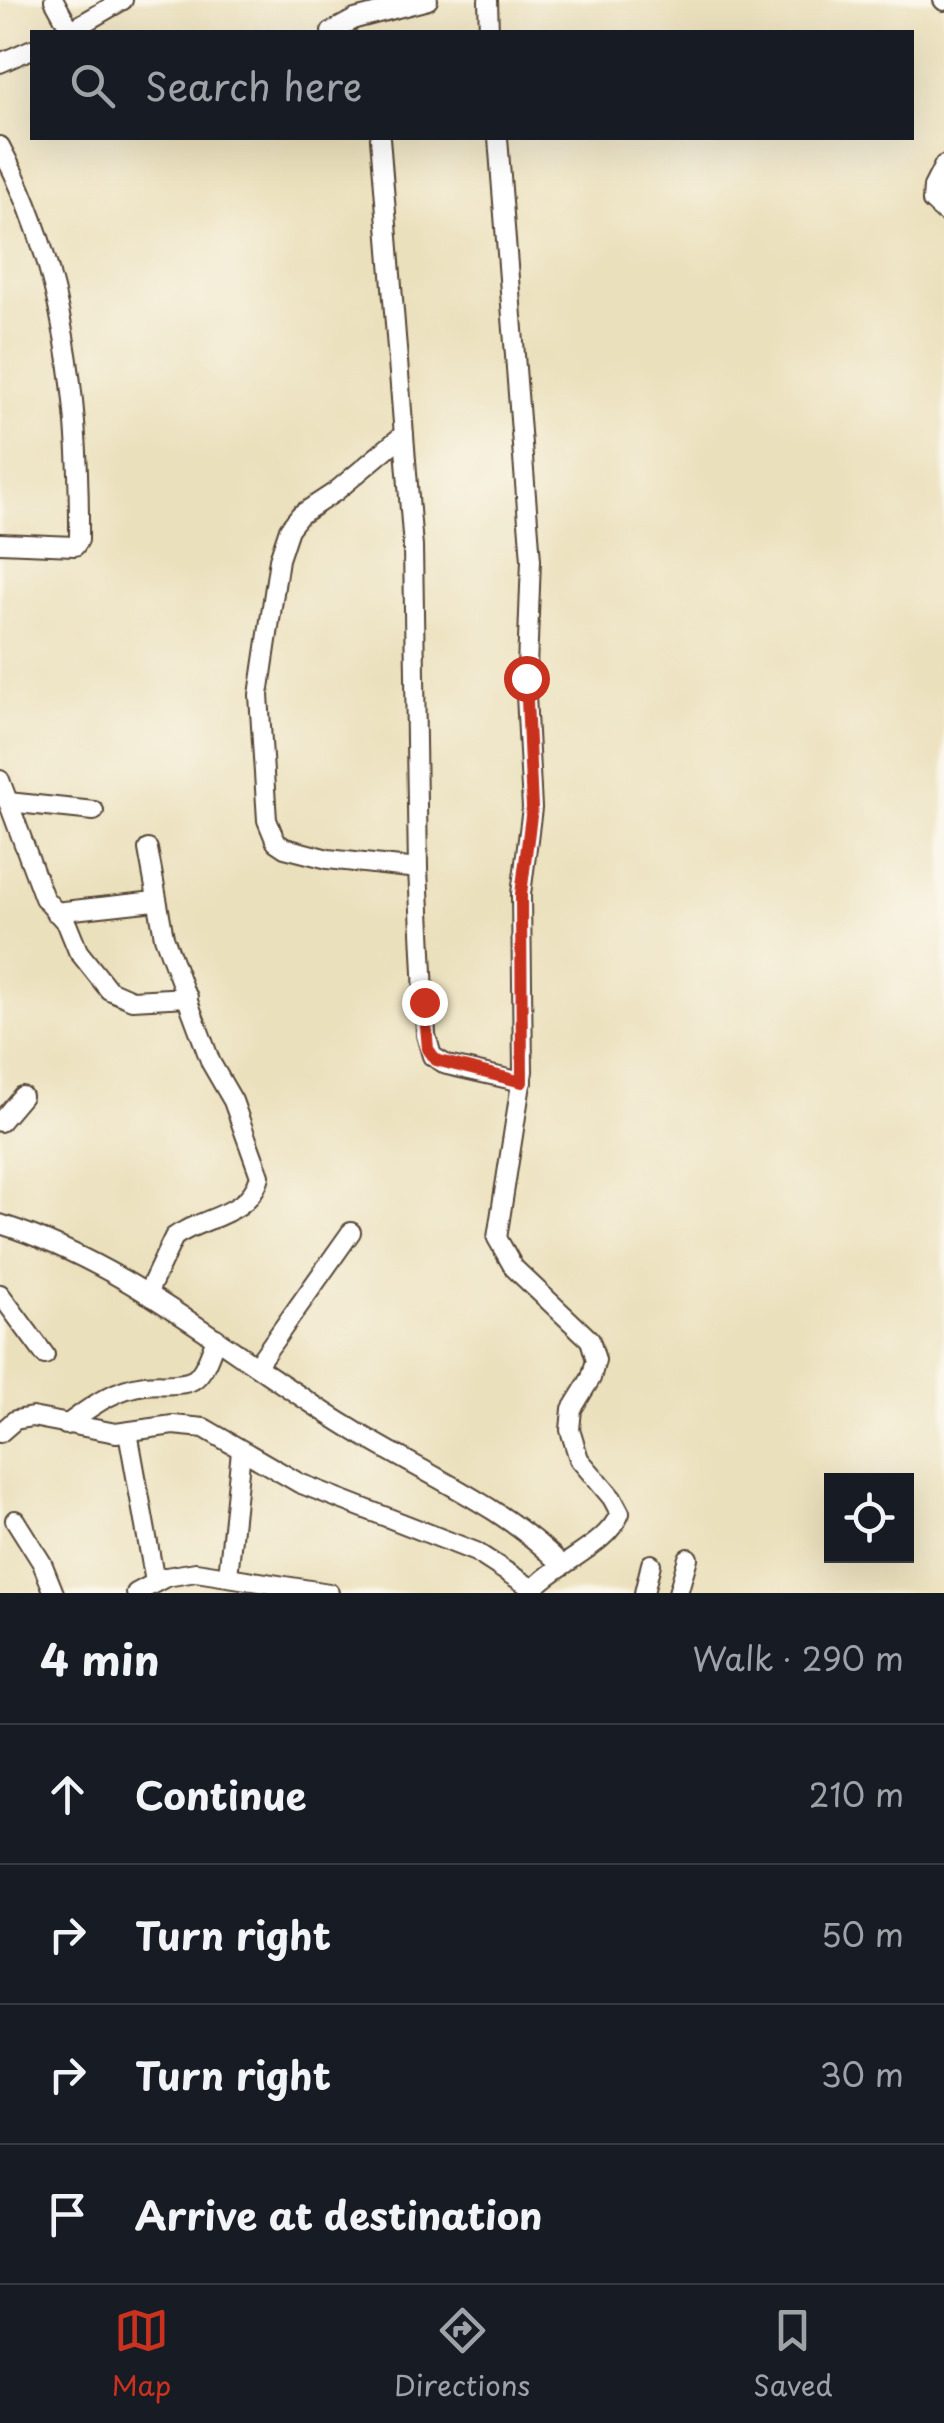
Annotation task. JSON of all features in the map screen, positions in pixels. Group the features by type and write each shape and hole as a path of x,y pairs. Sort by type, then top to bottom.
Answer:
{"street":[{"path":"54,0 69,30"},
{"path":"73,30 123,0"},
{"path":"335,30 355,19 428,0"},
{"path":"488,0 489,30"},
{"path":"0,64 30,50"},
{"path":"380,140 413,547 418,869 428,1049 436,1060 447,1065 522,1082"},
{"path":"0,1433 23,1417 116,1433 186,1424 220,1436 299,1483 476,1552 531,1591 607,1533 620,1514 580,1459 570,1430 572,1410 594,1369 595,1353 590,1340 514,1268 498,1238 522,1082 521,894 532,808 526,695 531,560 498,140"},
{"path":"0,146 38,240 66,334 74,399 79,540 75,546 64,548 18,542 0,544"},
{"path":"944,164 931,193 932,201 944,212"},
{"path":"404,434 335,492 300,515 289,529 278,559 259,694 267,820 276,842 284,848 328,859 418,869"},
{"path":"0,780 8,802 8,829 41,893 67,924 88,966 117,996 132,1000 188,996"},
{"path":"8,802 94,812"},
{"path":"147,1294 174,1236 244,1202 260,1176 233,1101 211,1063 164,937 148,849"},
{"path":"55,912 155,901"},
{"path":"0,1122 22,1096"},
{"path":"0,1224 63,1250 147,1294 350,1428 521,1530 562,1564"},
{"path":"256,1365 352,1232"},
{"path":"0,1294 45,1355"},
{"path":"66,1425 120,1391 191,1381 200,1372 216,1338"},
{"path":"128,1432 156,1582"},
{"path":"228,1576 241,1451"},
{"path":"15,1520 42,1562 54,1593"},
{"path":"678,1593 688,1558"},
{"path":"644,1593 651,1564"},
{"path":"136,1593 166,1576 196,1572 329,1593"}],"route":[{"path":"424,1002 428,1049 436,1060 522,1082 521,894 532,808 526,678"}]}
